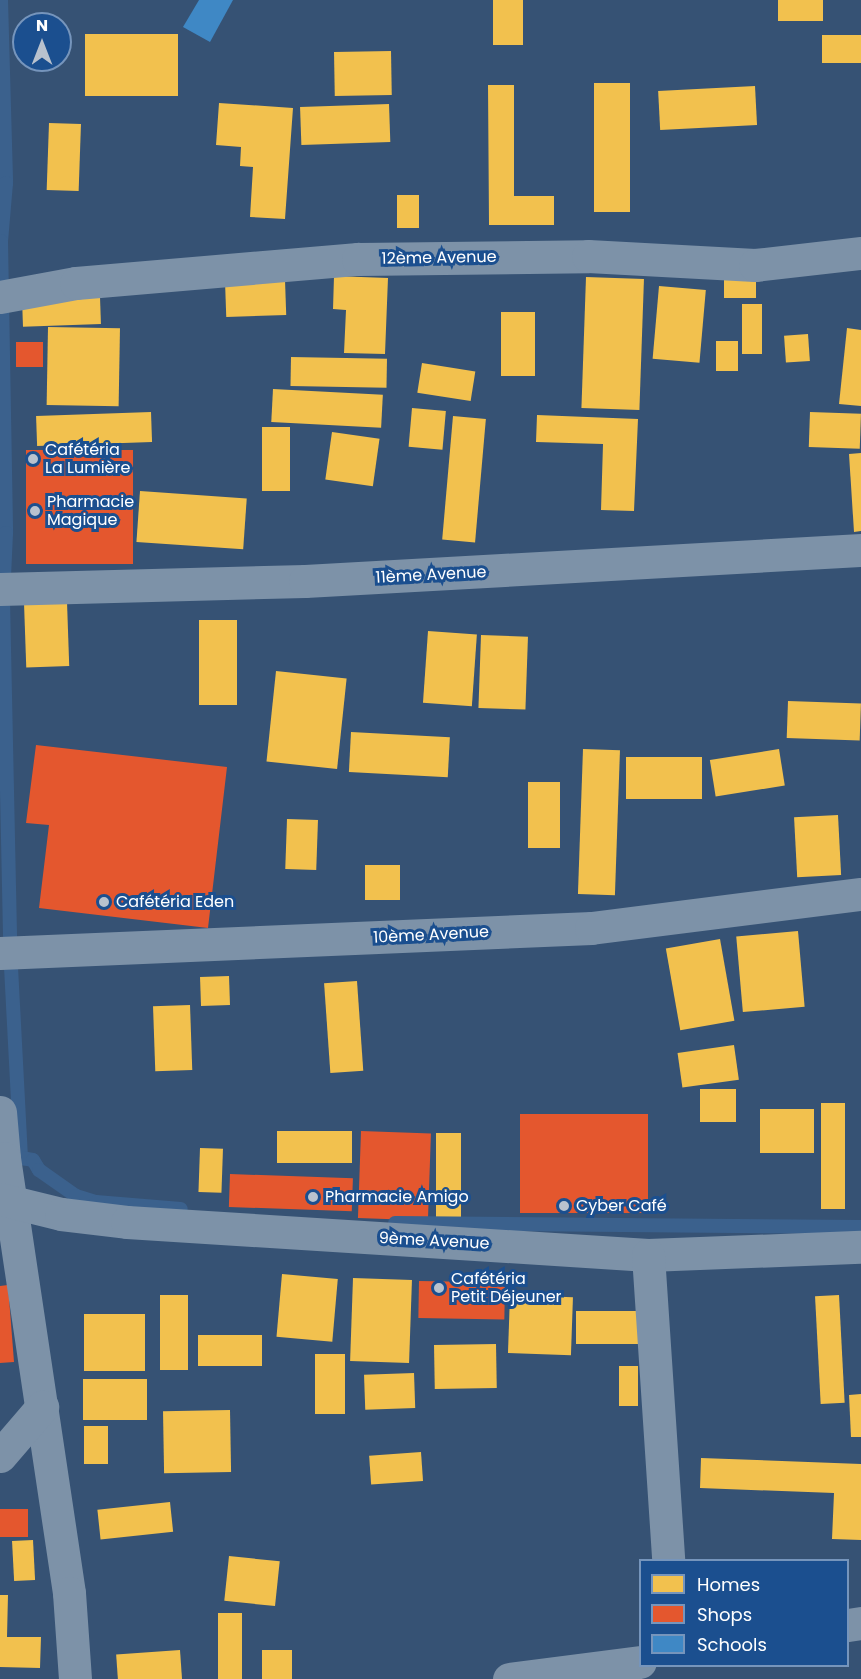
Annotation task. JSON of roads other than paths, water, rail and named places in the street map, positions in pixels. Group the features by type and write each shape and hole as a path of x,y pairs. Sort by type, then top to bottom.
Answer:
{"street":[{"name":"12ème Avenue","path":"9,295 76,283 358,259 588,256 755,265 861,253"},
{"name":"11ème Avenue","path":"14,588 328,580 861,550"},
{"name":"10ème Avenue","path":"10,953 591,928 861,894"},
{"path":"0,1112 5,1181 42,1407 69,1593 75,1679"},
{"name":"9ème Avenue","path":"5,1181 61,1214 127,1222 648,1255 861,1247"},
{"path":"648,1255 668,1559"},
{"path":"0,1456 42,1407"},
{"path":"509,1679 639,1662"}],"waterway":[{"path":"1,0 6,183 1,241 6,533 3,600 11,967 21,1158"},
{"path":"13,1161 21,1158 33,1160 39,1170 76,1196 96,1202 181,1209"},
{"path":"395,1223 861,1227"}],"place":[{"name":"Cafétéria La Lumière","path":"33,459"},
{"name":"Pharmacie Magique","path":"35,511"},
{"name":"Cafétéria Eden","path":"104,902"},
{"name":"Pharmacie Amigo","path":"313,1197"},
{"name":"Cyber Café","path":"564,1206"},
{"name":"Cafétéria Petit Déjeuner","path":"439,1288"}]}
